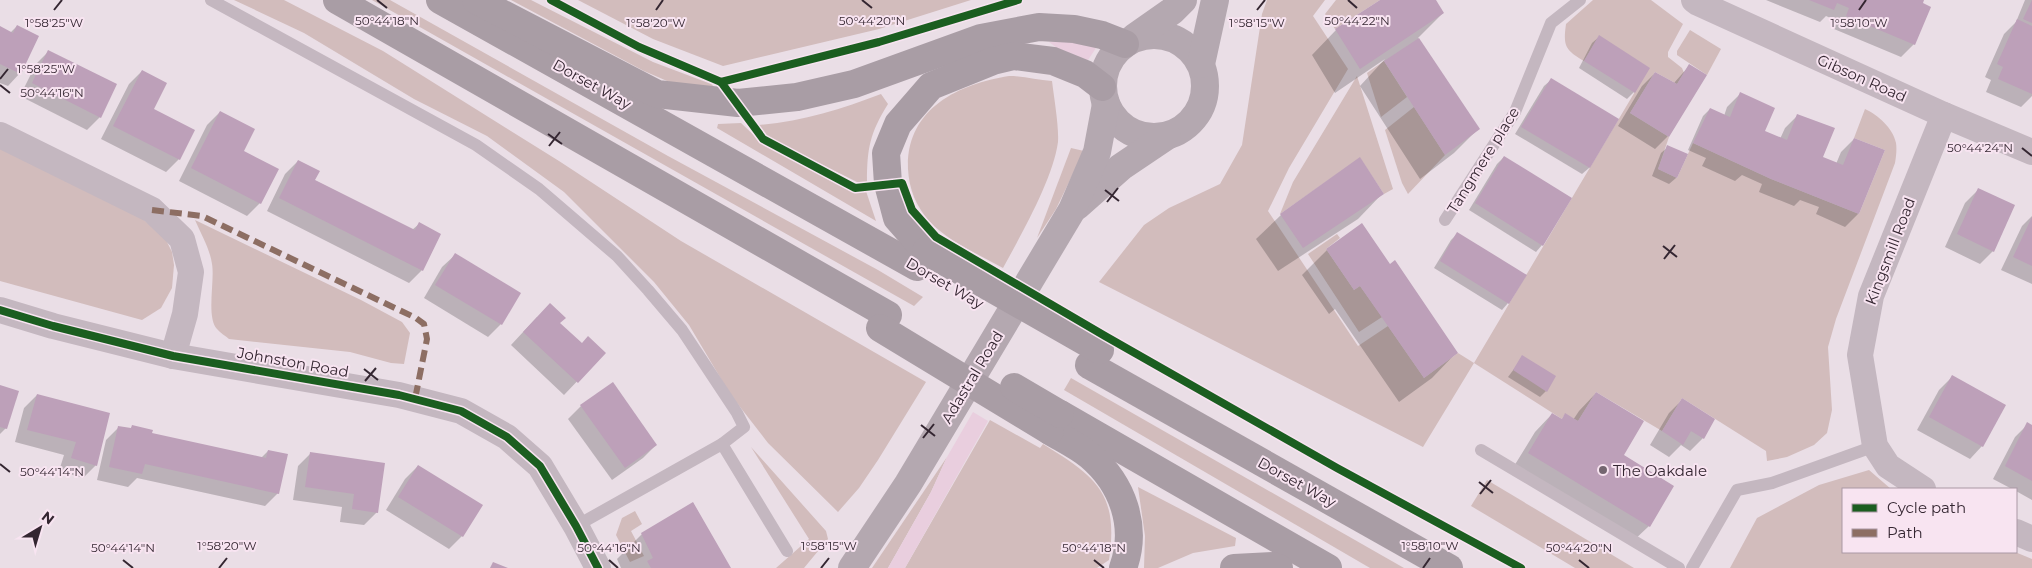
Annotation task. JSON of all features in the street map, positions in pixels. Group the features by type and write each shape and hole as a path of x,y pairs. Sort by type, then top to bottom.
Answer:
{"highway":[{"path":"337,0 407,39 1055,422 1328,568"},
{"name":"Dorset Way","path":"440,0 922,259 1094,357 1158,385 1449,568"},
{"path":"476,0 657,94 738,103 797,97 854,84 981,38 1039,27 1074,29 1130,41"},
{"path":"922,259 897,218 888,184 886,153 898,124 931,86 993,61 1014,56 1053,61 1085,74 1104,96"},
{"path":"1055,422 1106,471 1126,507 1129,534 1123,568"},
{"path":"1234,568 1274,566 1279,568"}],"street":[{"name":"Adastral Road","path":"852,568 908,484 1072,210 1097,152 1106,67 1117,49 1172,11 1183,0"},
{"name":"Adastral Road","path":"1072,210 1121,167 1167,136 1188,126 1201,109 1206,89 1201,64 1215,0"},
{"name":"Gibson Road","path":"1694,0 1698,4 1944,115 2032,152"},
{"name":"Adastral Road","path":"1130,41 1150,34 1176,39 1189,47 1201,64"},
{"name":"Adastral Road","path":"1104,96 1115,120 1130,131 1145,137 1167,136"},
{"name":"Kingsmill Road","path":"1921,488 1888,466 1875,446 1860,355 1870,296 1944,115"},
{"path":"0,135 152,210 182,239 190,272 185,314 173,356"},
{"name":"Johnston Road","path":"0,310 53,326 173,356 399,395 461,411 507,437 540,466 576,526 598,568"},
{"path":"2017,532 2032,539"},
{"name":"Adastral Road","path":"838,568 869,542"}],"lane":[{"path":"211,0 476,145 539,189 617,256 682,330 737,413 744,427 722,444 576,526"},
{"name":"Tangmere place","path":"1445,220 1516,112 1551,23 1580,0"},
{"path":"722,444 787,551"},
{"path":"1692,568 1737,490 1772,483 1875,446"},
{"path":"1481,450 1679,568"}],"shaded area":[{"path":"234,0 284,0 383,51 559,161 681,241 926,382 859,488 838,512 768,443 730,394 689,325 654,282 564,192 487,136 414,99 304,33"},
{"path":"372,0 390,0 668,156 878,270 923,297 914,306"},
{"path":"511,0 531,0 653,62 711,84 719,91 674,84 644,71"},
{"path":"578,0 971,0 879,29 723,66 653,39"},
{"path":"1267,0 1325,0 1313,16 1348,69 1289,168 1268,211 1358,346 1388,326 1424,378 1458,353 1474,363 1423,447 1099,282 1144,225 1169,208 1220,184 1242,145 1262,14"},
{"path":"1336,0 1380,0 1335,29 1325,14"},
{"path":"1593,0 1651,0 1683,24 1668,52 1668,57 1682,68 1684,73 1677,84 1655,72 1630,113 1669,137 1658,169 1677,178 1693,143 1771,179 1859,214 1885,150 1854,138 1865,109 1880,118 1892,132 1896,145 1895,163 1836,319 1828,347 1832,410 1827,433 1814,445 1787,457 1767,461 1766,451 1682,398 1662,431 1596,392 1578,421 1565,414 1562,419 1474,363 1649,68 1599,36 1584,61 1569,50 1565,42 1566,24"},
{"path":"1690,30 1721,49 1707,75 1677,55 1677,51"},
{"path":"1070,39 1098,45 1086,63 1069,57 1049,42"},
{"path":"1384,61 1407,97 1381,117 1367,73"},
{"path":"1009,76 1052,81 1058,142 1050,173 1027,223 1003,268 945,235 929,221 914,197 908,169 910,148 916,130 926,115 939,103 971,85"},
{"path":"1357,76 1393,189 1384,194 1360,158 1280,214 1293,182"},
{"path":"881,94 888,104 873,132 869,150 867,182 857,182 767,137 758,125 821,114"},
{"path":"1414,107 1445,155 1408,194 1402,183 1385,130"},
{"path":"741,123 762,143 856,191 866,191 876,221 717,128 718,124"},
{"path":"0,146 136,213 165,238 172,252 174,265 172,288 161,308 142,320 0,281"},
{"path":"1071,148 1084,151 1056,209 1037,238"},
{"path":"195,220 361,300 402,322 410,333 404,364 391,363 350,352 229,339 218,330 212,316 213,271 211,258"},
{"path":"1337,234 1340,238 1326,249 1354,290 1360,286 1382,317 1359,332 1308,254"},
{"path":"1071,378 1404,568 1370,568 1064,390"},
{"path":"973,412 988,421 905,568 888,568 931,492 947,457"},
{"path":"990,420 1040,448 1043,444 1077,467 1100,489 1110,518 1109,560 1097,568 905,568"},
{"path":"751,447 826,531 828,539 804,568 776,568 809,539"},
{"path":"947,457 931,492 888,568 872,568"},
{"path":"1869,470 1890,488 1842,488 1842,553 2017,553 2032,559 2032,568 1730,568 1757,518 1819,485"},
{"path":"1487,480 1634,568 1575,568 1471,506"},
{"path":"1138,487 1236,538 1235,546 1193,553 1158,568 1144,568 1145,536"},
{"path":"635,511 642,524 631,531 644,556 630,562 616,535 622,518"}],"building":[{"path":"1380,0 1436,0 1444,13 1360,69 1335,29"},
{"path":"1809,0 1924,0 1923,3 1931,7 1915,45 1846,16 1849,8 1837,3 1834,10"},
{"path":"2032,0 2032,23 2023,19"},
{"path":"2017,19 2032,26 2032,94 1998,79 2003,67 1997,64"},
{"path":"17,25 39,36 21,74 0,64 0,26 13,33"},
{"path":"1599,35 1650,68 1635,93 1584,61"},
{"path":"1419,38 1480,129 1445,155 1384,61"},
{"path":"48,50 117,84 101,118 32,83"},
{"path":"1689,64 1707,75 1669,137 1630,113 1655,72 1677,84"},
{"path":"142,70 167,83 154,109 195,130 180,160 113,126"},
{"path":"1551,78 1619,119 1590,168 1521,127"},
{"path":"1740,92 1775,108 1765,131 1787,140 1797,114 1835,128 1823,157 1843,165 1854,138 1885,150 1859,214 1771,179 1693,143 1710,108 1730,117"},
{"path":"220,111 255,129 244,151 279,169 261,204 191,168"},
{"path":"1667,145 1688,154 1677,178 1658,169"},
{"path":"1504,156 1572,198 1543,246 1475,203"},
{"path":"1360,157 1384,194 1303,248 1280,214"},
{"path":"298,160 320,171 315,180 415,230 419,222 441,234 423,271 279,198"},
{"path":"1978,188 2015,205 1994,252 1957,234"},
{"path":"2032,217 2032,266 2013,257"},
{"path":"1362,223 1390,264 1395,260 1458,353 1424,378 1360,286 1354,290 1326,249"},
{"path":"1457,232 1527,275 1509,304 1440,261"},
{"path":"455,253 521,293 502,325 435,285"},
{"path":"550,303 566,318 560,323 582,343 588,336 606,353 578,383 523,332"},
{"path":"1522,355 1556,376 1547,392 1513,370"},
{"path":"1952,375 2006,405 1983,447 1929,417"},
{"path":"613,382 657,445 625,468 580,405"},
{"path":"0,385 19,391 7,429 0,427"},
{"name":"The Oakdale","path":"1596,392 1644,421 1624,455 1674,486 1650,527 1528,453 1552,413 1562,419 1565,413 1578,421"},
{"path":"37,394 110,413 97,466 71,458 76,442 27,430"},
{"path":"1682,398 1715,419 1704,439 1691,431 1683,445 1662,431"},
{"path":"2027,422 2032,425 2032,481 2005,466"},
{"path":"132,425 153,430 152,433 266,458 268,450 288,454 279,494 145,464 142,474 109,467 118,426 131,428"},
{"path":"310,452 385,463 378,513 352,509 354,494 305,487"},
{"path":"418,465 483,505 463,537 398,497"},
{"path":"693,502 731,568 651,568 647,561 653,558 641,533"},
{"path":"493,562 508,568 490,568"}],"marked path":[{"path":"152,210 202,216 416,318 424,324 427,339 415,399"}],"cycle path":[{"path":"551,0 639,47 721,82 763,139 855,188 902,183 912,210 936,237 1337,468 1521,568"},
{"path":"721,82 879,42 1018,0"},
{"path":"0,310 53,326 173,356 399,395 461,411 507,437 540,466 576,526 598,568"}],"place":[{"name":"The Oakdale","path":"1603,470"}]}
